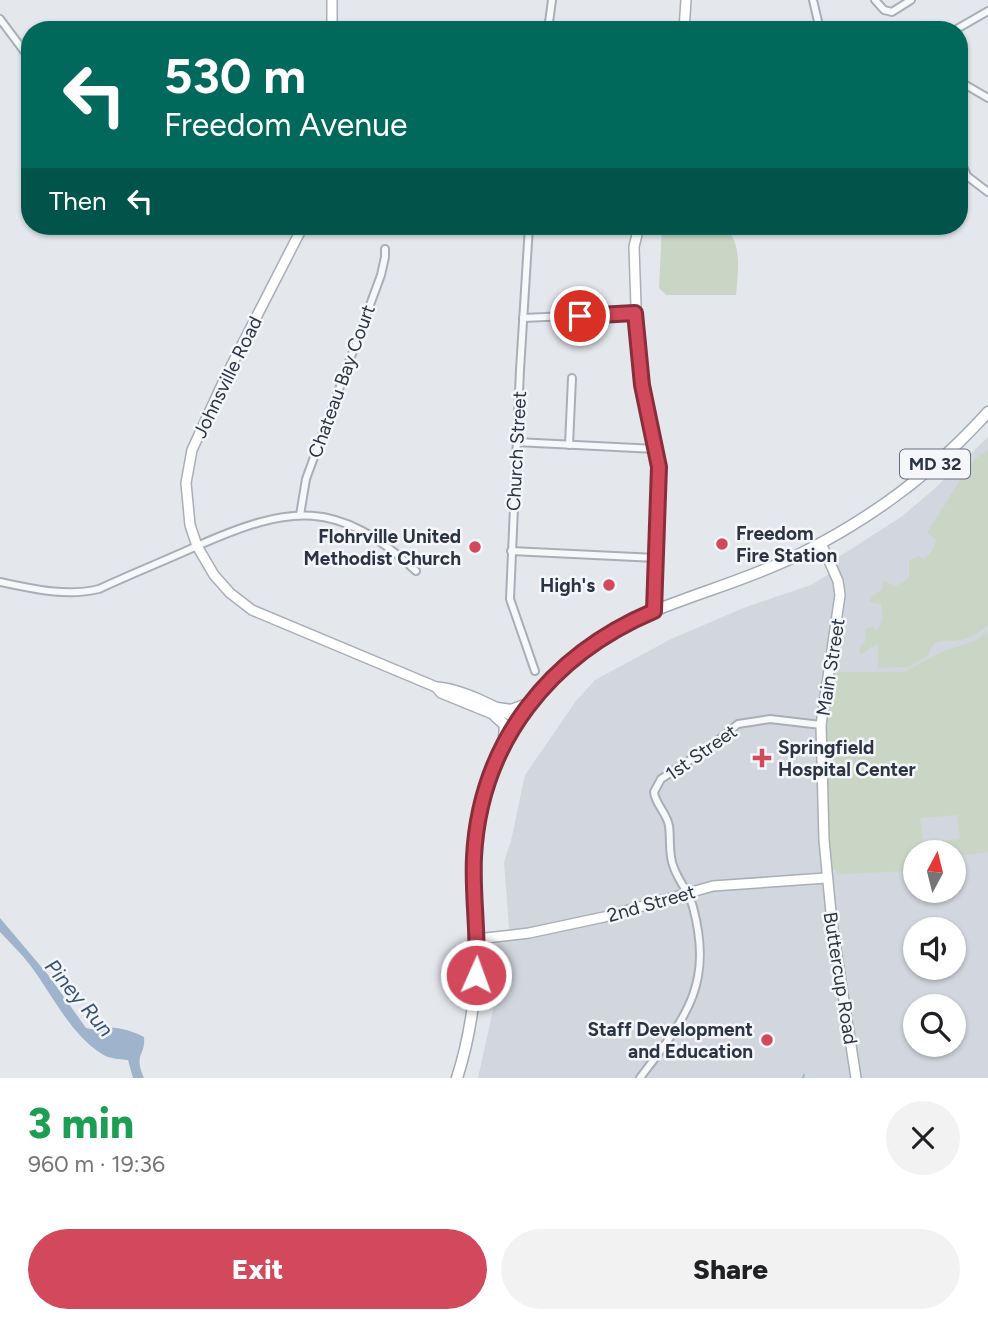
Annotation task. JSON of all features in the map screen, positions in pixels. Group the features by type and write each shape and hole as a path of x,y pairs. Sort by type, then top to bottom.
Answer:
{"main road":[{"name":"MD 32","path":"457,1078 475,989 476,837 485,793 503,746 530,702 579,653 606,635 654,611 769,568 853,524 914,482 956,446 988,412"},
{"path":"503,746 505,726 496,712 511,710 530,702"}],"street":[{"path":"331,21 332,0"},
{"path":"549,21 552,0"},
{"path":"685,21 686,0"},
{"path":"813,0 818,21"},
{"path":"875,0 882,9 892,12 911,0"},
{"path":"968,22 988,10"},
{"path":"0,19 21,48"},
{"path":"968,86 988,98"},
{"path":"968,177 988,192"},
{"name":"Johnsville Road","path":"298,235 225,378 192,450 186,483 186,502 197,546 223,587 252,610 436,687 450,689 518,720"},
{"name":"Church Street","path":"528,235 511,551 511,606 536,671"},
{"path":"637,235 634,247 635,313 642,385 659,467 654,611"},
{"name":"Chateau Bay Court","path":"300,515 306,479 384,264 385,249"},
{"path":"523,318 635,313"},
{"path":"569,445 572,378"},
{"path":"516,442 656,449"},
{"path":"0,582 57,593 99,589 254,522 300,515 338,521 358,528 379,539 415,571"},
{"name":"Main Street","path":"821,543 838,580 840,595 821,725 826,878"},
{"path":"511,551 656,558"},
{"name":"1st Street","path":"640,1078 690,1007 699,963 699,937 688,891 673,868 669,825 654,792 661,779 710,747 738,724 770,719 821,725"},
{"name":"2nd Street","path":"477,939 529,933 626,911 688,891 735,883 826,878"},
{"name":"Buttercup Road","path":"826,878 856,1078"}],"shaded area":[{"name":"Springfield Hospital Center","path":"988,437 988,1078 478,1078 493,1010 497,939 510,940 504,862 525,775 576,701 595,680 671,639 746,607 811,585 829,574 826,565 901,517"}],"green space":[{"path":"662,235 731,235 737,249 736,295 666,295 659,288"},
{"path":"988,450 988,625 967,638 937,642 930,649 928,656 908,667 878,668 878,644 859,655 866,640 865,629 873,627 877,631 883,620 881,604 869,602 872,596 882,590 883,581 896,586 909,578 909,561 918,556 924,559 932,551 936,540 927,533 962,477 976,458"},
{"path":"988,631 988,852 966,855 966,840 951,840 960,839 957,815 920,818 923,840 903,840 903,871 837,874 831,866 825,725 831,676 838,672 904,672 941,652 975,641"}],"water":[{"name":"Piney Run","path":"0,918 49,976 86,1028 119,1028 144,1037 140,1064 144,1078 133,1078 128,1060 105,1056 80,1036 30,965 0,932"}],"place":[{"name":"Freedom Fire Station","path":"722,544"},
{"name":"Flohrville United Methodist Church","path":"475,547"},
{"name":"High's","path":"609,585"},
{"name":"Springfield Hospital Center","path":"762,758"},
{"name":"Staff Development and Education","path":"767,1040"}],"route":[{"path":"476,975 476,837 485,793 503,746 530,702 563,667 598,640 654,611 659,467 642,385 635,313 580,316"}]}
